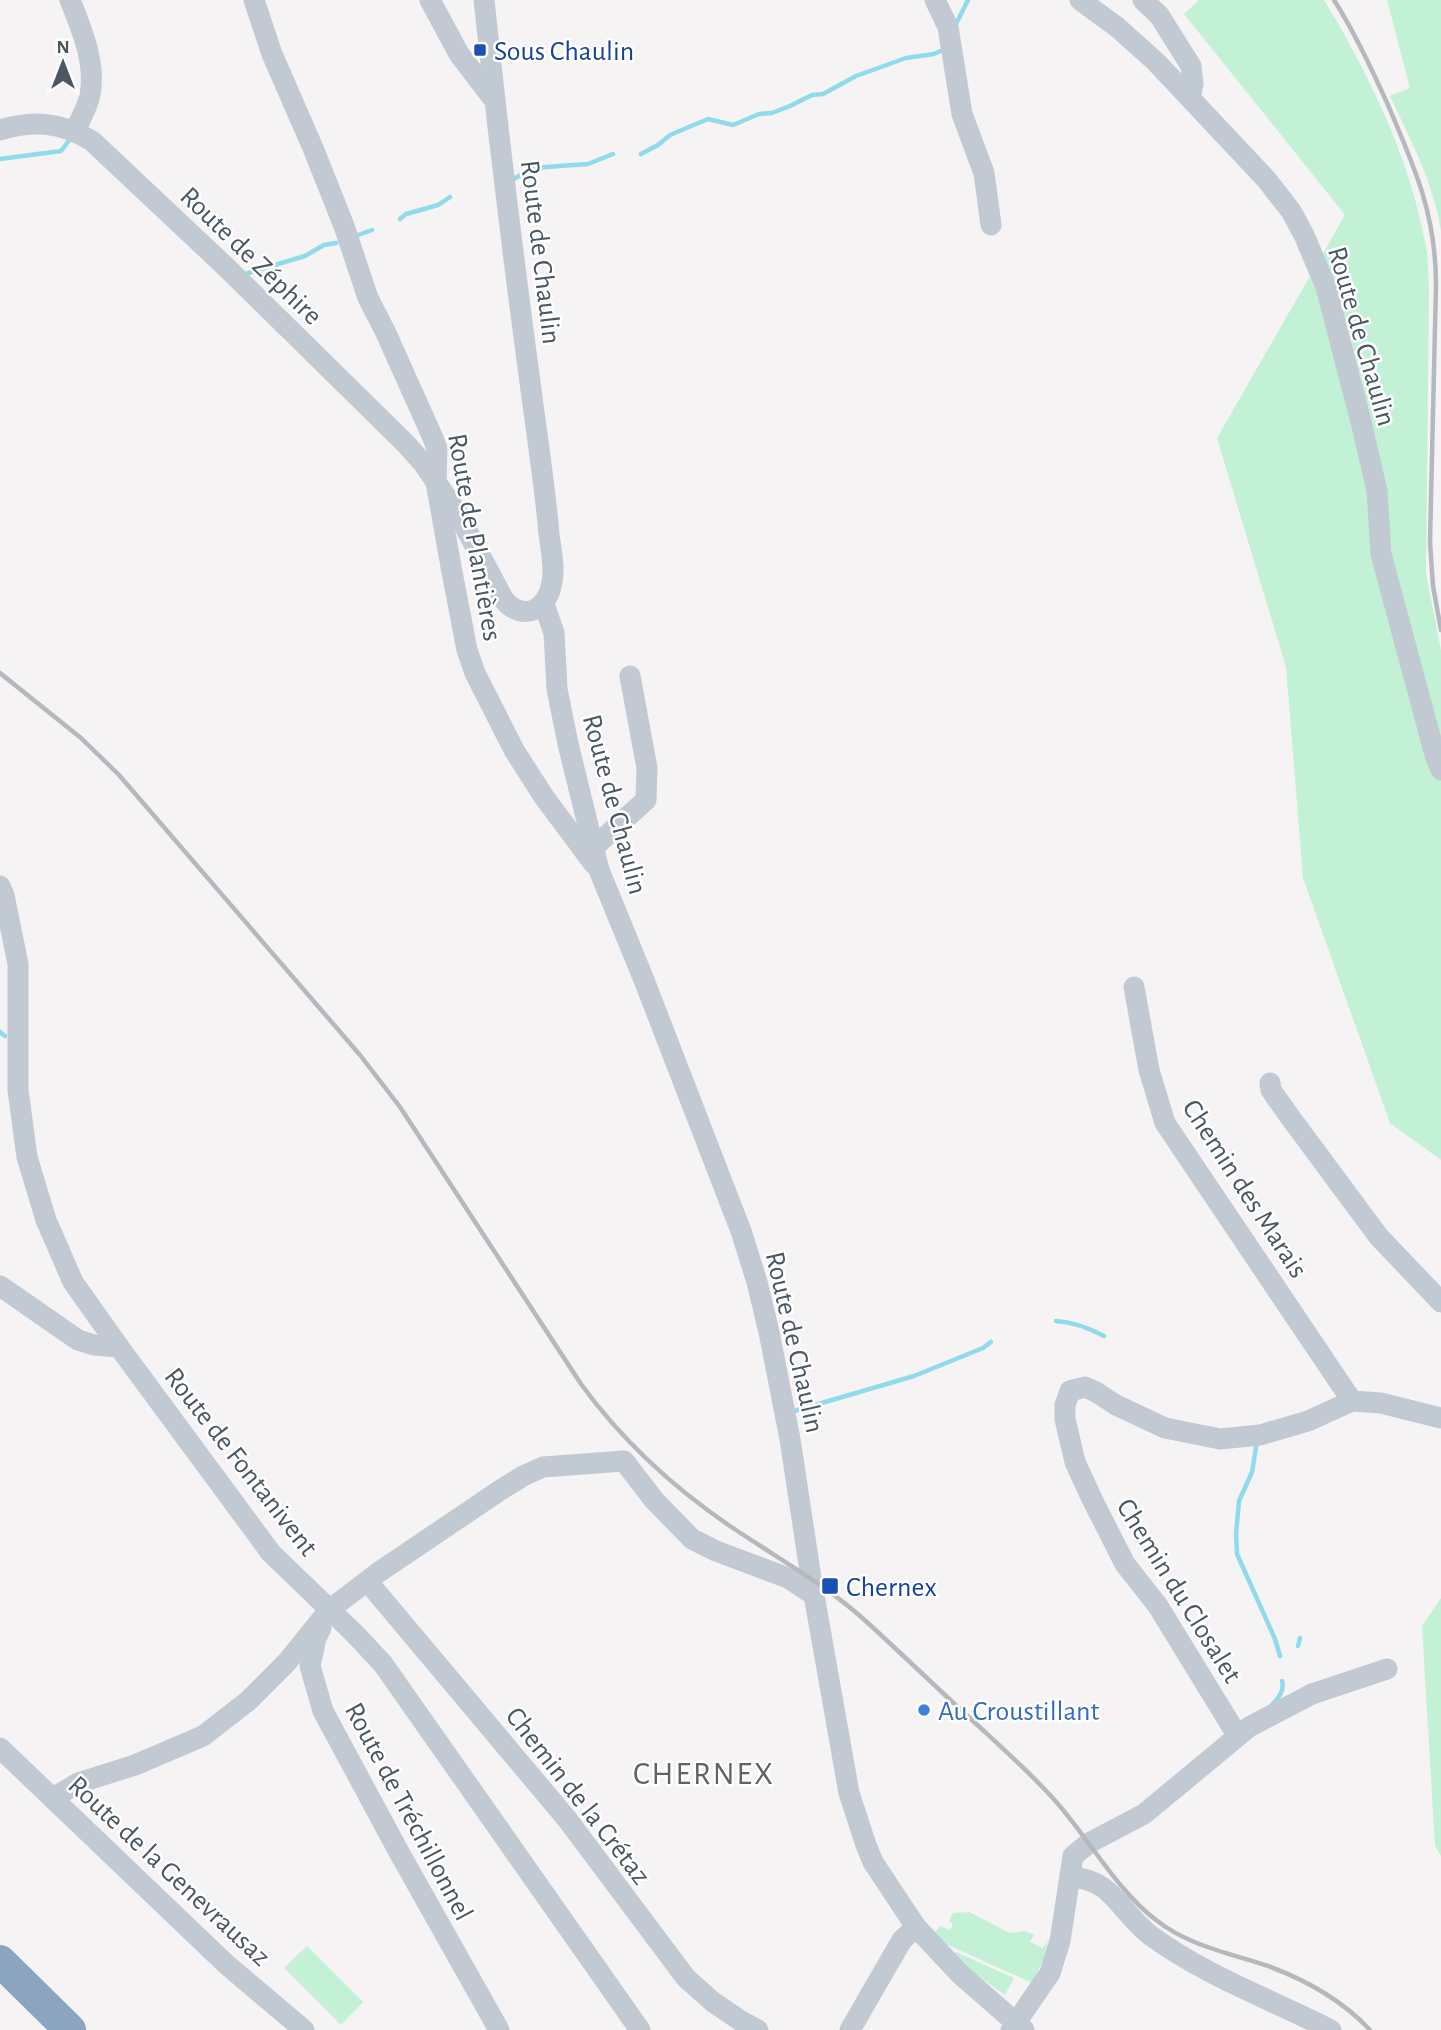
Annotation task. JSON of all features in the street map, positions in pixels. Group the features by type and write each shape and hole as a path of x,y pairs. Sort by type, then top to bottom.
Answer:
{"highway":[{"path":"0,1961 69,2030"}],"street":[{"path":"70,0 82,31 90,64 90,94 75,131"},
{"name":"Route de Plantières","path":"254,0 272,54 344,226 368,298 433,438 436,449 436,482 462,627 475,673 520,759 544,797 599,870"},
{"path":"430,0 464,62 495,101"},
{"name":"Route de Chaulin","path":"484,0 512,248 546,504 553,576 544,604 554,634 557,689 568,744 599,870 741,1231 757,1282 790,1439 849,1793 873,1862 916,1927 960,1974 1017,2028"},
{"path":"935,0 948,27 962,114 984,173 991,225"},
{"name":"Route de Chaulin","path":"1080,0 1156,62 1266,179 1292,211 1304,235 1326,288 1377,491 1381,554 1441,770"},
{"path":"1143,0 1159,16 1191,66 1193,84 1190,98"},
{"name":"Route de Zéphire","path":"0,130 38,124 61,126 92,141 226,267 405,443 458,514 504,600 513,609 526,612 544,604"},
{"path":"594,847 646,800 647,768 630,676"},
{"name":"Route de Fontanivent","path":"0,886 18,964 18,1090 27,1157 46,1220 73,1282 271,1553 383,1664 640,2030"},
{"name":"Chemin des Marais","path":"1134,987 1149,1070 1165,1123 1352,1401"},
{"path":"1270,1083 1271,1090 1290,1117 1379,1237 1441,1302"},
{"path":"0,1286 78,1340 94,1345 119,1347"},
{"name":"Chemin du Closalet","path":"1237,1735 1158,1605 1125,1564 1075,1462 1065,1419 1065,1405 1070,1391 1085,1387 1165,1429 1220,1439 1260,1434 1308,1421 1352,1401"},
{"path":"1352,1401 1381,1403 1441,1418"},
{"path":"53,1798 78,1783 135,1765 203,1736 248,1701 287,1662 329,1610 523,1476 543,1467 624,1461 654,1500 692,1539 788,1578 815,1598"},
{"name":"Chemin de la Crétaz","path":"368,1582 567,1819 686,1978 713,2003 758,2030"},
{"name":"Route de Tréchillonnel","path":"329,1610 316,1638 310,1666 323,1711 499,2030"},
{"path":"1017,2028 1050,1973 1060,1941 1073,1856 1082,1848 1144,1814 1237,1735 1312,1694 1387,1669"},
{"name":"Route de la Genevrausaz","path":"0,1748 226,1964 304,2030"},
{"path":"1070,1877 1090,1879 1106,1888 1137,1924 1174,1951 1331,2030"},
{"path":"850,2030 902,1940 916,1927"}],"green space":[{"path":"1199,0 1324,0 1372,86 1398,147 1418,210 1426,248 1429,291 1426,574 1441,650 1441,1160 1390,1123 1303,878 1286,667 1217,438 1345,215 1184,14"},
{"path":"1387,0 1441,0 1441,231 1427,179 1390,96 1410,88"},
{"path":"1441,1598 1441,1856 1435,1846 1422,1626"},
{"path":"969,1912 1010,1933 1025,1931 1034,1935 1030,1942 1043,1948 1048,1939 1044,1958 1032,1983 946,1944 934,1934 940,1926 950,1930 953,1924 949,1921 953,1913"},
{"path":"307,1946 363,2002 341,2025 284,1968"},
{"path":"956,1952 1014,1978 1005,1995 953,1958"}],"waterway":[{"path":"956,24 968,0"},
{"path":"641,154 670,135 708,119 733,125 759,114 772,113 812,95 823,94 856,76 906,58 934,54 945,49"},
{"path":"0,159 61,151 70,139"},
{"path":"514,179 532,168 588,164 613,154"},
{"path":"400,219 406,214 438,205 450,197"},
{"path":"358,235 372,230"},
{"path":"248,273 305,256 324,245 336,243"},
{"path":"0,1032 5,1036"},
{"path":"1056,1321 1081,1326 1104,1336"},
{"path":"791,1412 914,1376 983,1348 991,1342"},
{"path":"1257,1441 1252,1472 1239,1501 1237,1554 1280,1656"},
{"path":"1298,1646 1300,1638"},
{"path":"1272,1705 1282,1691 1282,1681"}],"railway":[{"path":"1334,0 1363,52 1398,128 1422,192 1432,236 1436,285 1430,542 1433,586 1441,630"},
{"path":"0,673 81,738 119,775 360,1055 400,1107 581,1384 631,1443 669,1479 709,1511 819,1584 869,1624 1041,1785 1113,1876 1156,1920 1196,1943 1268,1966 1310,1984 1348,2009 1370,2030"}],"place":[{"name":"Sous Chaulin","path":"480,50"},
{"name":"Chernex","path":"830,1586"},
{"name":"Au Croustillant","path":"924,1710"}],"district":[{"name":"CHERNEX","path":"704,1773"}]}
